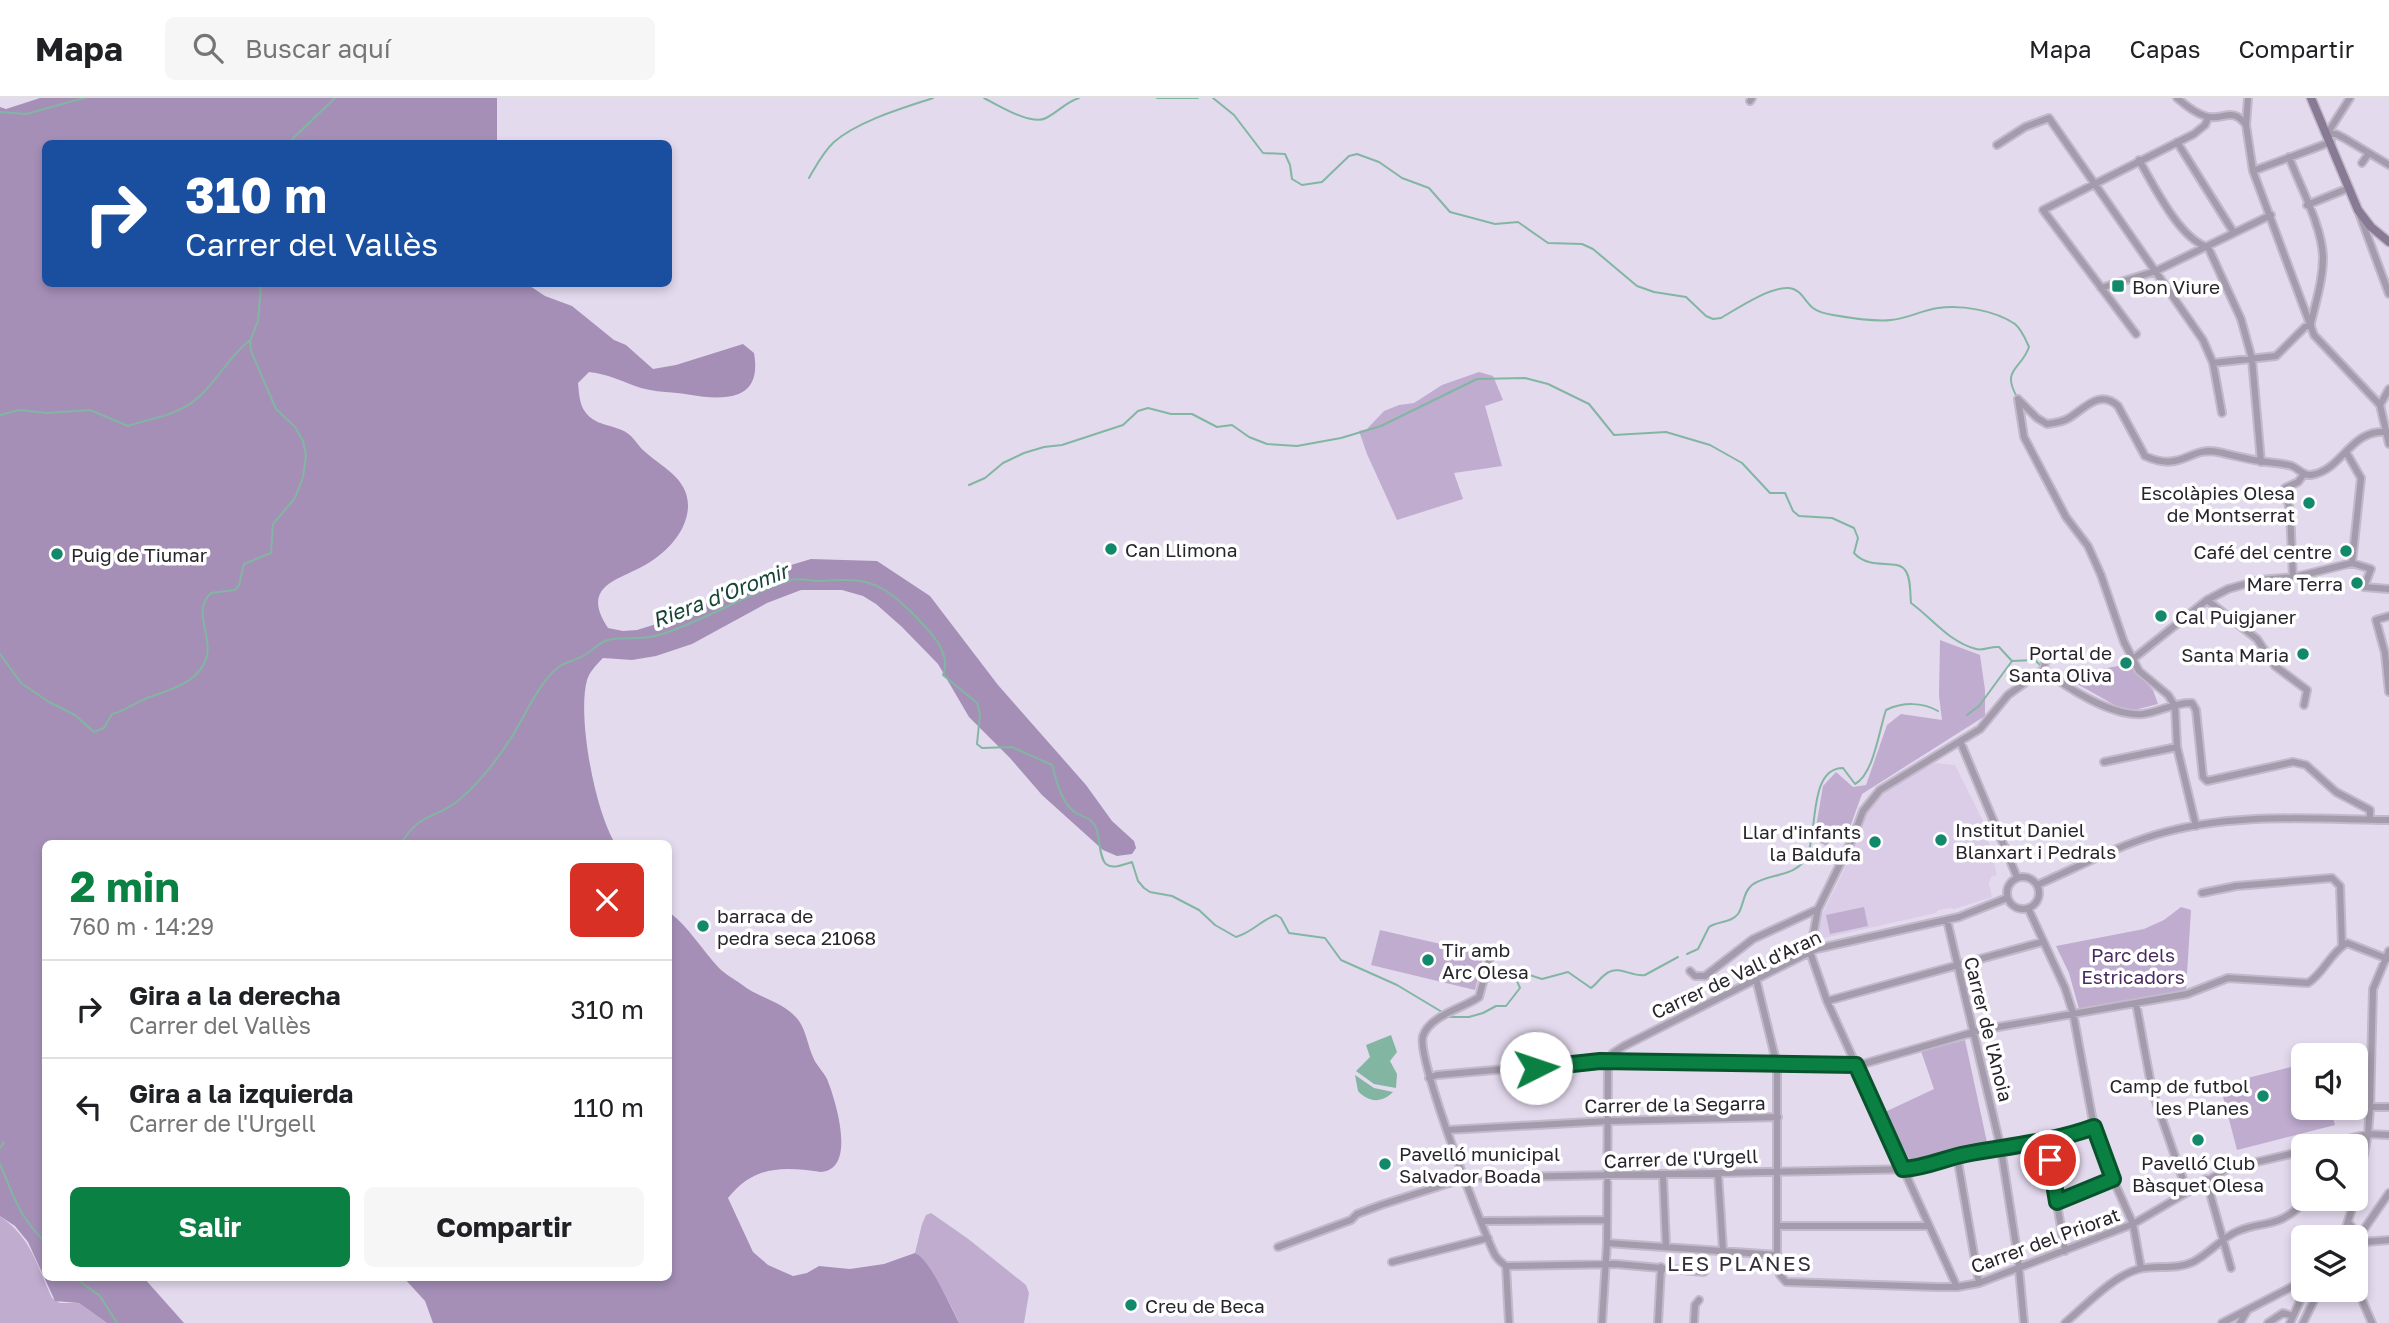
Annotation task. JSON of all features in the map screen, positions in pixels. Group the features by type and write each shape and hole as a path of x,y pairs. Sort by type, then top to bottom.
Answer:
{"street":[{"path":"2177,98 2208,118 2234,115 2246,125"},
{"path":"2311,98 2388,285 2389,294"},
{"path":"2329,138 2350,98"},
{"path":"2234,115 2248,100"},
{"path":"2248,100 2246,125 2253,171 2314,335 2380,405 2389,444"},
{"path":"1997,145 2025,127 2049,118 2203,340 2213,363 2221,414"},
{"path":"2136,334 2043,210 2200,130 2208,118"},
{"path":"2253,171 2336,134 2389,165"},
{"path":"2178,142 2234,233"},
{"path":"2362,163 2368,153"},
{"path":"2288,157 2319,235 2323,256 2311,325"},
{"path":"2139,160 2170,214 2199,245 2208,247"},
{"path":"2307,205 2349,188"},
{"path":"2358,210 2385,239"},
{"path":"2101,288 2156,271 2271,215"},
{"path":"2372,251 2375,241 2385,239"},
{"path":"2208,247 2241,318 2252,359 2261,461"},
{"path":"2299,291 2308,297 2318,294"},
{"path":"2213,363 2278,355 2305,327 2311,325"},
{"path":"2380,405 2389,389"},
{"path":"2196,826 2177,747 2175,706 2168,695 2139,671 2124,642 2102,575 2066,517 2024,436 2018,399 2047,424 2068,418 2095,400 2112,400 2118,406 2145,456 2168,464 2203,452 2216,452 2294,466 2310,475 2326,470 2359,438 2388,432"},
{"path":"2346,452 2361,478 2352,563"},
{"path":"2293,578 2290,511 2285,488 2298,482 2304,474"},
{"path":"2133,659 2207,600 2228,589 2259,580 2293,578 2352,563 2371,569 2364,587 2389,589"},
{"path":"2207,600 2257,639 2275,666 2307,690 2304,705"},
{"path":"2389,616 2376,620 2385,653 2389,692"},
{"path":"1956,1287 1827,1002 1810,951 1818,909 1852,840 1863,811 1876,793 1986,724 2008,695 2044,669 2046,653"},
{"path":"2044,669 2074,692 2127,712 2141,714 2189,703 2196,710 2205,779 2217,780 2293,762 2306,765 2336,792 2370,810 2370,819"},
{"path":"1960,741 2017,877"},
{"path":"2104,762 2177,747"},
{"path":"2037,885 2135,842 2196,826 2270,817 2389,820"},
{"path":"2017,877 2027,877 2037,885 2039,897 2034,905 2028,908 2016,908 2007,898 2007,887 2017,877"},
{"path":"2202,893 2236,886 2332,878 2340,886 2342,945"},
{"name":"Carrer de Vall d'Aran","path":"1608,1062 1613,1053 1624,1046 1810,951 1947,920 2007,898"},
{"path":"2028,908 2065,988 2073,1013 2094,1127 2133,1224 2141,1268"},
{"path":"1690,971 1695,975 1705,976 1753,939 1818,909"},
{"name":"Carrer de l'Anoia","path":"1947,920 2001,1149 2019,1269 2024,1323"},
{"path":"1827,1002 2042,942"},
{"path":"1429,1078 1437,1075 1608,1062 1856,1065 1973,1032 2187,995 2228,978 2308,983 2342,945 2353,943 2388,955 2373,989 2368,1133"},
{"path":"1492,950 1479,997 1450,1010 1427,1029 1423,1036 1423,1046 1429,1078 1497,1259 1506,1266 1606,1265 1704,1272"},
{"path":"1608,1243 1777,1255 1777,1065 1756,979"},
{"path":"2136,1003 2152,1090 2187,1191"},
{"path":"1602,1323 1608,1243 1608,1062"},
{"path":"2370,1107 2389,1107"},
{"name":"Carrer de la Segarra","path":"1448,1130 1608,1121 1778,1117"},
{"name":"Carrer de l'Urgell","path":"1278,1247 1351,1220 1357,1214 1381,1205 1465,1178 1917,1168 1957,1156 2001,1149 2094,1127"},
{"path":"2364,1134 2389,1135"},
{"path":"2046,1139 2065,1251"},
{"name":"Carrer del Priorat","path":"1777,1255 1782,1280 1786,1282 1956,1287 1979,1283 2133,1224 2227,1169 2291,1154"},
{"path":"1957,1156 1979,1283"},
{"path":"1718,1173 1723,1250"},
{"path":"1663,1175 1667,1246"},
{"path":"2057,1202 2113,1179"},
{"path":"2206,1179 2231,1268"},
{"path":"2367,1225 2389,1193"},
{"path":"2065,1323 2111,1284 2141,1268 2169,1268 2192,1262 2238,1231 2285,1220 2296,1211"},
{"path":"2347,1225 2351,1211"},
{"path":"1481,1221 1607,1220"},
{"path":"2348,1222 2351,1225"},
{"path":"1778,1226 1929,1226"},
{"path":"1392,1262 1488,1238"},
{"path":"2368,1242 2389,1240"},
{"path":"1506,1266 1509,1323"},
{"path":"1658,1323 1661,1268"},
{"path":"2222,1323 2291,1287"},
{"path":"1694,1323 1695,1305 1699,1300"},
{"path":"2268,1323 2283,1313 2292,1320 2300,1302"},
{"path":"2303,1323 2313,1302"},
{"path":"2363,1302 2372,1323"},
{"path":"2240,1323 2248,1310"}],"shaded area":[{"path":"40,98 497,98 497,140 42,140 42,287 532,287 545,296 572,306 614,340 626,345 653,369 676,365 743,344 754,353 755,370 752,382 746,390 736,395 712,397 652,390 589,372 578,383 586,413 599,422 630,435 643,450 673,474 684,488 687,497 684,524 664,552 617,579 601,592 598,601 600,613 608,628 637,630 679,617 748,578 811,559 877,561 930,596 998,685 1086,785 1112,821 1134,841 1136,848 1132,854 1117,856 1103,850 1042,795 969,717 938,664 902,627 876,604 863,596 842,590 801,590 767,603 692,644 656,656 632,660 603,658 596,665 587,680 584,716 586,739 601,809 614,840 42,840 42,1273 28,1242 15,1226 0,1216 0,107 6,109"},
{"name":"Institut Daniel Blanxart i Pedrals","path":"1935,763 1955,765 1984,823 1997,875 1991,877 1989,884 1992,897 1954,909 1938,910 1936,913 1820,939 1818,936 1822,915 1868,811 1878,796"},
{"path":"672,915 721,970 748,989 787,1009 799,1021 814,1060 827,1079 839,1118 841,1147 838,1160 832,1168 821,1172 781,1169 758,1174 738,1187 728,1198 753,1252 768,1265 793,1276 807,1273 819,1266 850,1269 884,1264 915,1253 927,1264 959,1323 433,1323 425,1301 407,1281 672,1281"},
{"path":"1391,1035 1397,1052 1390,1061 1397,1074 1396,1088 1374,1084 1356,1071 1370,1057 1366,1045"},
{"path":"1355,1075 1374,1088 1393,1092 1380,1100 1367,1098 1358,1091"},
{"path":"46,1281 147,1281 184,1323 107,1323 79,1303 55,1301"}],"green space":[{"path":"1479,372 1493,376 1503,400 1485,406 1502,466 1454,473 1463,499 1397,520 1359,431 1367,429 1384,411 1414,403 1442,385"},
{"path":"1940,640 1980,655 1985,690 1985,716 1862,794 1846,838 1836,836 1826,846 1814,839 1823,786 1836,772 1853,787 1866,785 1887,725 1901,714 1942,720 1939,696"},
{"path":"2129,664 2153,690 2158,704 2127,712 2063,676"},
{"path":"1864,907 1868,926 1830,934 1826,915"},
{"name":"Parc dels Estricadors","path":"2181,907 2191,910 2186,990 2079,1009 2069,973 2056,946 2144,929 2164,920"},
{"name":"Tir amb Arc Olesa","path":"1380,930 1484,954 1475,990 1371,965"},
{"path":"1965,1040 1988,1147 1963,1148 1912,1165 1885,1112 1934,1089 1921,1051"},
{"name":"Camp de futbol les Planes","path":"2291,1067 2291,1120 2334,1120 2335,1125 2291,1134 2291,1136 2237,1150 2220,1085"},
{"path":"931,1213 1026,1285 1029,1293 1024,1323 959,1323 927,1264 915,1253 922,1224 926,1215"},
{"path":"0,1216 27,1244 52,1298 60,1303 79,1303 107,1323 0,1323"}],"waterway":[{"path":"0,112 26,114 84,98"},
{"path":"291,140 335,98"},
{"path":"809,178 826,150 844,134 881,116 933,98"},
{"path":"984,98 1015,114 1040,120 1079,98"},
{"path":"1157,98 1198,98"},
{"path":"1213,98 1234,115 1263,153 1285,154 1292,179 1302,185 1322,182 1349,156 1357,154 1379,162 1402,178 1429,188 1450,212 1495,224 1518,222 1548,243 1582,244 1593,249 1637,286 1654,292 1686,297 1713,319 1721,318 1763,294 1789,288 1797,291 1817,311 1855,318 1891,320 1947,307 1967,308 1997,315 2015,324 2029,347 2012,375 2011,381 2017,397"},
{"path":"0,654 21,683 75,715 94,732 104,728 112,714 183,684 198,673 208,648 203,615 206,600 211,593 235,590 239,585 244,564 271,553 273,524 295,498 303,477 306,456 303,441 295,427 276,409 251,351 250,341 258,321 261,287"},
{"path":"0,415 19,410 47,413 90,410 128,426 162,416 194,401 249,341"},
{"path":"969,485 1024,453 1062,445 1123,425 1138,411 1148,408 1171,414 1192,414 1217,427 1232,425 1249,437 1267,444 1297,446 1341,438 1381,426 1477,379 1525,378 1548,384 1589,404 1614,435 1666,432 1710,445 1742,463 1770,493 1785,493 1793,511 1799,516 1832,518 1854,528 1858,538 1854,553 1860,558 1867,562 1895,565 1905,570 1911,603 1966,646 1976,649 1999,647 2012,661"},
{"name":"Riera d'Oromir","path":"404,840 414,826 451,806 481,778 507,744 540,688 560,666 582,657 608,640 659,635 791,580 852,580 883,589 933,635 945,659 943,675 977,703 980,714 977,744 982,748 1012,747 1052,765 1067,804 1074,812 1094,824 1106,864 1115,867 1132,862 1138,881 1144,888 1150,892 1172,896 1199,910 1215,925 1236,937 1276,915 1281,918 1289,933 1325,938 1341,960 1397,985 1442,1012"},
{"name":"Riera d'Oromir","path":"1967,715 1979,706 2012,661 2035,660 2042,667"},
{"name":"Riera d'Oromir","path":"1687,954 1698,949 1709,927 1732,919 1738,914 1752,885 1789,872 1802,863 1810,846 1816,804 1824,779 1832,771 1843,768 1855,784 1862,779 1875,751 1886,710 1912,704 1938,711"},
{"name":"Riera d'Oromir","path":"1450,1017 1469,1017 1496,1006 1506,1006 1520,988 1516,979 1523,973 1542,979 1568,972 1591,988 1613,970 1645,975 1678,957"},
{"path":"0,1148 4,1142"},
{"path":"0,1164 23,1215 42,1239"},
{"path":"81,1281 100,1296 117,1323"}],"place":[{"name":"Bon Viure","path":"2118,286"},
{"name":"Escolàpies Olesa de Montserrat","path":"2309,503"},
{"name":"Can Llimona","path":"1111,549"},
{"name":"Café del centre","path":"2346,551"},
{"name":"Puig de Tiumar","path":"57,554"},
{"name":"Mare Terra","path":"2357,583"},
{"name":"Cal Puigjaner","path":"2161,616"},
{"name":"Santa Maria","path":"2303,654"},
{"name":"Portal de Santa Oliva","path":"2126,663"},
{"name":"Institut Daniel Blanxart i Pedrals","path":"1941,840"},
{"name":"Llar d'infants la Baldufa","path":"1875,842"},
{"name":"barraca de pedra seca 21068","path":"703,926"},
{"name":"Tir amb Arc Olesa","path":"1428,960"},
{"name":"Camp de futbol les Planes","path":"2263,1096"},
{"name":"Pavelló Club Bàsquet Olesa","path":"2198,1140"},
{"name":"Pavelló municipal Salvador Boada","path":"1385,1164"},
{"name":"Creu de Beca","path":"1131,1305"}],"district":[{"name":"LES PLANES","path":"1740,1263"}],"route":[{"path":"1536,1068 1600,1061 1856,1065 1903,1169 1917,1168 1966,1154 2009,1148 2094,1127 2113,1179 2057,1202 2050,1160"}]}
